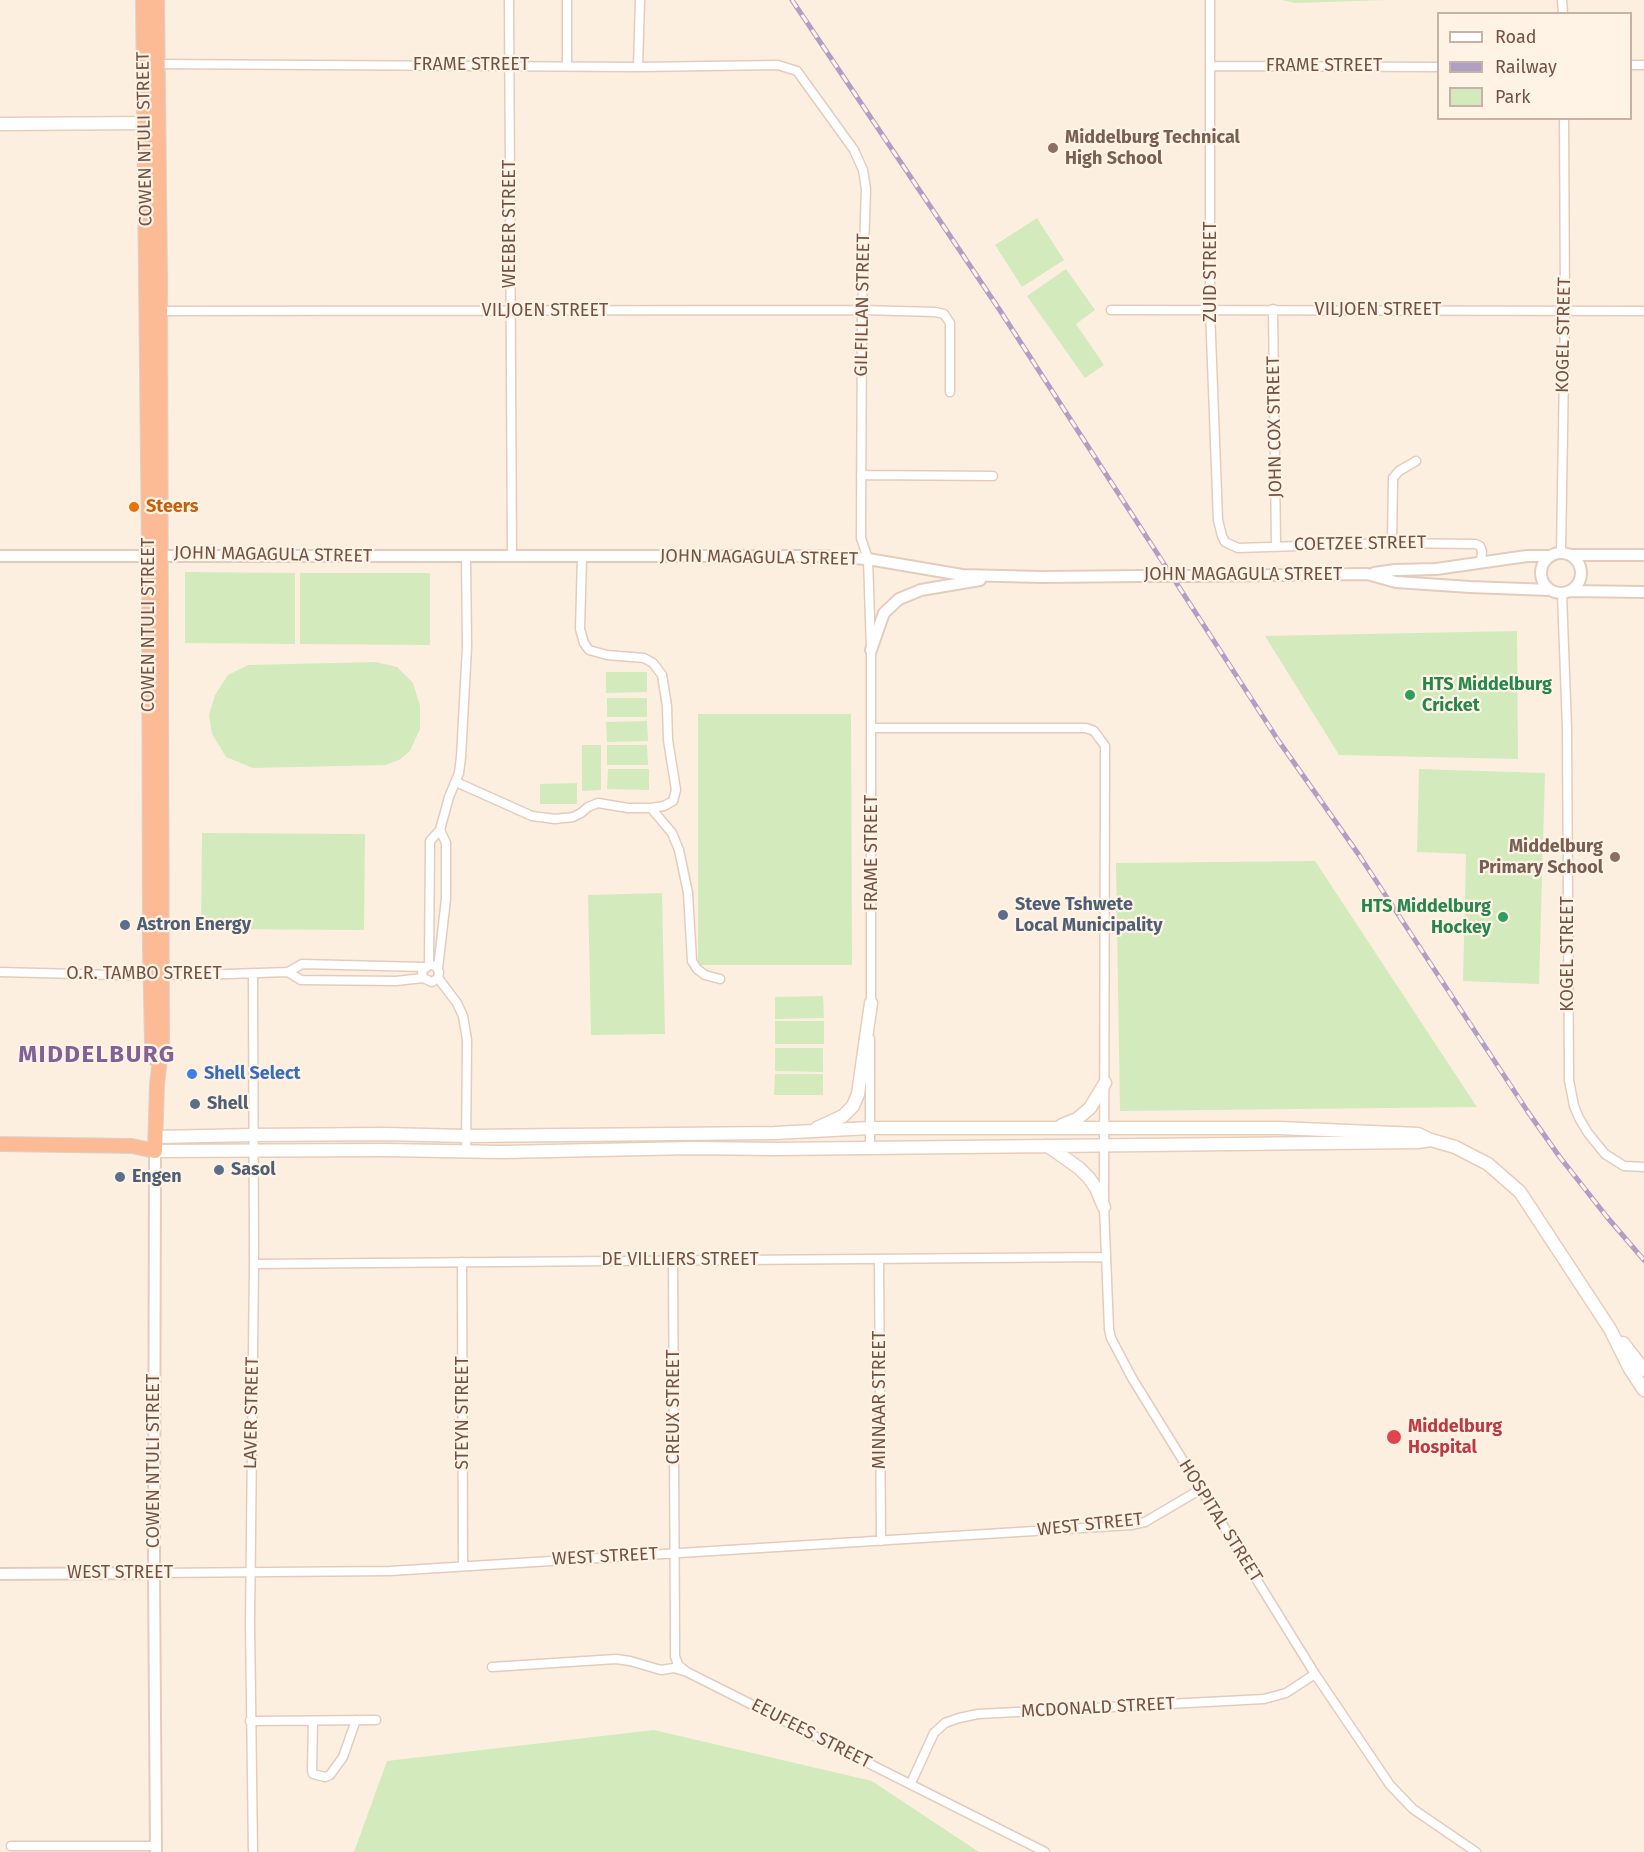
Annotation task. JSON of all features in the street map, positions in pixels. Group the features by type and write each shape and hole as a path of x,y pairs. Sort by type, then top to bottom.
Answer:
{"highway":[{"name":"COWEN NTULI STREET","path":"143,0 151,64 152,122 156,975 152,1042 157,1070 155,1144"},
{"name":"COWEN NTULI STREET","path":"151,64 157,0"},
{"path":"0,1144 132,1146 155,1144"}],"main road":[{"path":"0,124 152,122"},
{"path":"811,1131 843,1116 853,1106 858,1095 871,1003"},
{"path":"1052,1128 1077,1119 1090,1108 1105,1083"},
{"path":"155,1144 254,1135 466,1136 775,1133 870,1128 1280,1128 1418,1134 1455,1147 1481,1160 1499,1172 1520,1192 1610,1329 1644,1370"},
{"path":"775,1133 776,1149"},
{"path":"630,1134 630,1149"},
{"path":"155,1144 254,1150 465,1151 1418,1142 1431,1140"},
{"path":"1047,1146 1079,1168 1089,1178 1104,1207"},
{"path":"1610,1329 1630,1369 1644,1390"}],"street":[{"name":"WEEBER STREET","path":"509,0 512,556"},
{"path":"567,0 567,66"},
{"path":"638,67 640,0"},
{"name":"ZUID STREET","path":"1210,0 1210,310 1218,520 1225,542"},
{"name":"FRAME STREET","path":"151,64 638,67 778,65 797,71"},
{"name":"FRAME STREET","path":"1210,66 1437,67"},
{"name":"GILFILLAN STREET","path":"797,71 854,150 863,170 866,189 862,310 861,538 868,559"},
{"name":"KOGEL STREET","path":"1564,120 1567,554"},
{"name":"JOHN COX STREET","path":"1273,309 1276,545"},
{"name":"VILJOEN STREET","path":"153,311 862,310 935,312 944,314 950,323 950,392"},
{"name":"VILJOEN STREET","path":"1111,310 1644,311"},
{"path":"1392,543 1393,478 1399,471 1416,461"},
{"path":"861,475 993,476"},
{"name":"COETZEE STREET","path":"1225,542 1238,548 1392,543 1475,544 1480,546 1482,551 1482,562"},
{"path":"1550,556 1541,569 1545,584 1560,591 1575,587 1581,574 1577,560 1567,554"},
{"name":"JOHN MAGAGULA STREET","path":"0,555 818,556 868,559 924,570 1001,577 1367,574 1396,582 1470,587 1560,591 1644,591"},
{"path":"1367,574 1395,570 1436,569 1527,556 1644,555"},
{"path":"438,978 429,982 423,978 422,971 427,966 430,841 440,830 449,797 456,782 461,757 467,647 466,557"},
{"path":"456,782 532,816 555,819 573,817 598,803 628,808 651,808 664,806 673,801 676,790 668,740 666,698 662,675 653,663 644,658 607,655 590,650 584,643 580,629 582,557"},
{"name":"FRAME STREET","path":"868,559 871,650 870,1147"},
{"path":"871,650 884,613 899,599 921,590 1001,577"},
{"name":"KOGEL STREET","path":"1560,591 1567,729 1569,1080 1579,1118 1605,1154 1624,1166 1644,1167"},
{"name":"HOSPITAL STREET","path":"871,728 1086,728 1099,735 1105,746 1106,1145 1104,1207 1111,1338 1132,1378 1315,1674 1390,1785 1413,1809 1476,1852"},
{"path":"651,808 672,833 679,850 688,893 692,961 705,975 720,979"},
{"path":"440,830 446,843 446,899 438,978 453,997 463,1016 467,1040 465,1151"},
{"name":"O.R. TAMBO STREET","path":"0,972 253,974 288,972 302,964 427,966"},
{"path":"367,965 367,980"},
{"path":"427,966 438,968"},
{"name":"O.R. TAMBO STREET","path":"288,972 301,980 396,981 423,978"},
{"name":"LAVER STREET","path":"253,974 254,1264 250,1573 253,1852"},
{"name":"COWEN NTULI STREET","path":"155,1144 156,1849"},
{"name":"DE VILLIERS STREET","path":"254,1264 1106,1257"},
{"name":"MINNAAR STREET","path":"879,1259 880,1541"},
{"name":"CREUX STREET","path":"673,1260 675,1553"},
{"name":"STEYN STREET","path":"462,1262 463,1565"},
{"name":"WEST STREET","path":"0,1575 390,1571 1131,1525 1145,1522 1201,1489"},
{"path":"675,1553 675,1656 678,1665 687,1672"},
{"path":"492,1667 616,1659 630,1660 661,1670 674,1668 687,1672"},
{"name":"EEUFEES STREET","path":"687,1672 1044,1852"},
{"name":"MCDONALD STREET","path":"911,1783 934,1733 945,1723 959,1718 978,1714 1264,1699 1286,1693 1315,1674"},
{"path":"313,1721 312,1770 313,1774 325,1777 330,1775 343,1757 356,1720"},
{"path":"250,1721 376,1720"},
{"path":"11,1846 156,1849"}],"green space":[{"path":"1281,0 1386,0 1296,3"},
{"path":"1037,218 1064,260 1022,287 995,245"},
{"path":"1066,269 1095,310 1076,324 1104,365 1085,378 1027,296"},
{"path":"185,572 295,573 295,644 185,643"},
{"path":"300,573 430,573 430,645 300,644"},
{"name":"HTS Middelburg Cricket","path":"1517,631 1518,759 1339,755 1265,636"},
{"path":"376,662 397,667 413,683 420,706 420,729 410,751 399,760 385,765 253,768 226,757 212,734 209,715 215,695 228,675 248,665"},
{"path":"606,672 647,672 647,692 606,693"},
{"path":"607,698 647,698 647,717 607,717"},
{"path":"698,714 851,714 852,965 698,965"},
{"path":"647,721 648,741 607,742 606,722"},
{"path":"582,745 601,745 601,790 582,791"},
{"path":"607,745 647,745 648,765 607,765"},
{"path":"608,769 649,769 649,790 607,789"},
{"name":"HTS Middelburg Hockey","path":"1419,769 1545,773 1539,984 1463,981 1466,854 1417,852"},
{"path":"577,783 577,804 540,804 540,784"},
{"path":"202,833 365,834 364,930 201,929"},
{"path":"1315,861 1477,1107 1120,1111 1116,863"},
{"path":"662,893 665,1034 591,1035 588,895"},
{"path":"823,996 824,1018 775,1019 775,997"},
{"path":"775,1021 824,1021 824,1044 775,1044"},
{"path":"775,1048 823,1048 823,1072 775,1071"},
{"path":"775,1074 823,1074 823,1095 774,1095"},
{"path":"654,1730 872,1781 979,1852 354,1852 387,1761"}],"railway":[{"path":"792,0 999,309 1278,740 1359,855 1528,1112 1559,1156 1644,1260"}],"place":[{"name":"Middelburg Technical High School","path":"1053,148"},
{"name":"Steers","path":"134,507"},
{"name":"HTS Middelburg Cricket","path":"1410,695"},
{"name":"Middelburg Primary School","path":"1615,857"},
{"name":"Steve Tshwete Local Municipality","path":"1003,915"},
{"name":"HTS Middelburg Hockey","path":"1503,917"},
{"name":"Astron Energy","path":"125,925"},
{"name":"Shell Select","path":"192,1074"},
{"name":"Shell","path":"195,1104"},
{"name":"Sasol","path":"219,1170"},
{"name":"Engen","path":"120,1177"},
{"name":"Middelburg Hospital","path":"1394,1437"}],"district":[{"name":"MIDDELBURG","path":"97,1055"}]}
